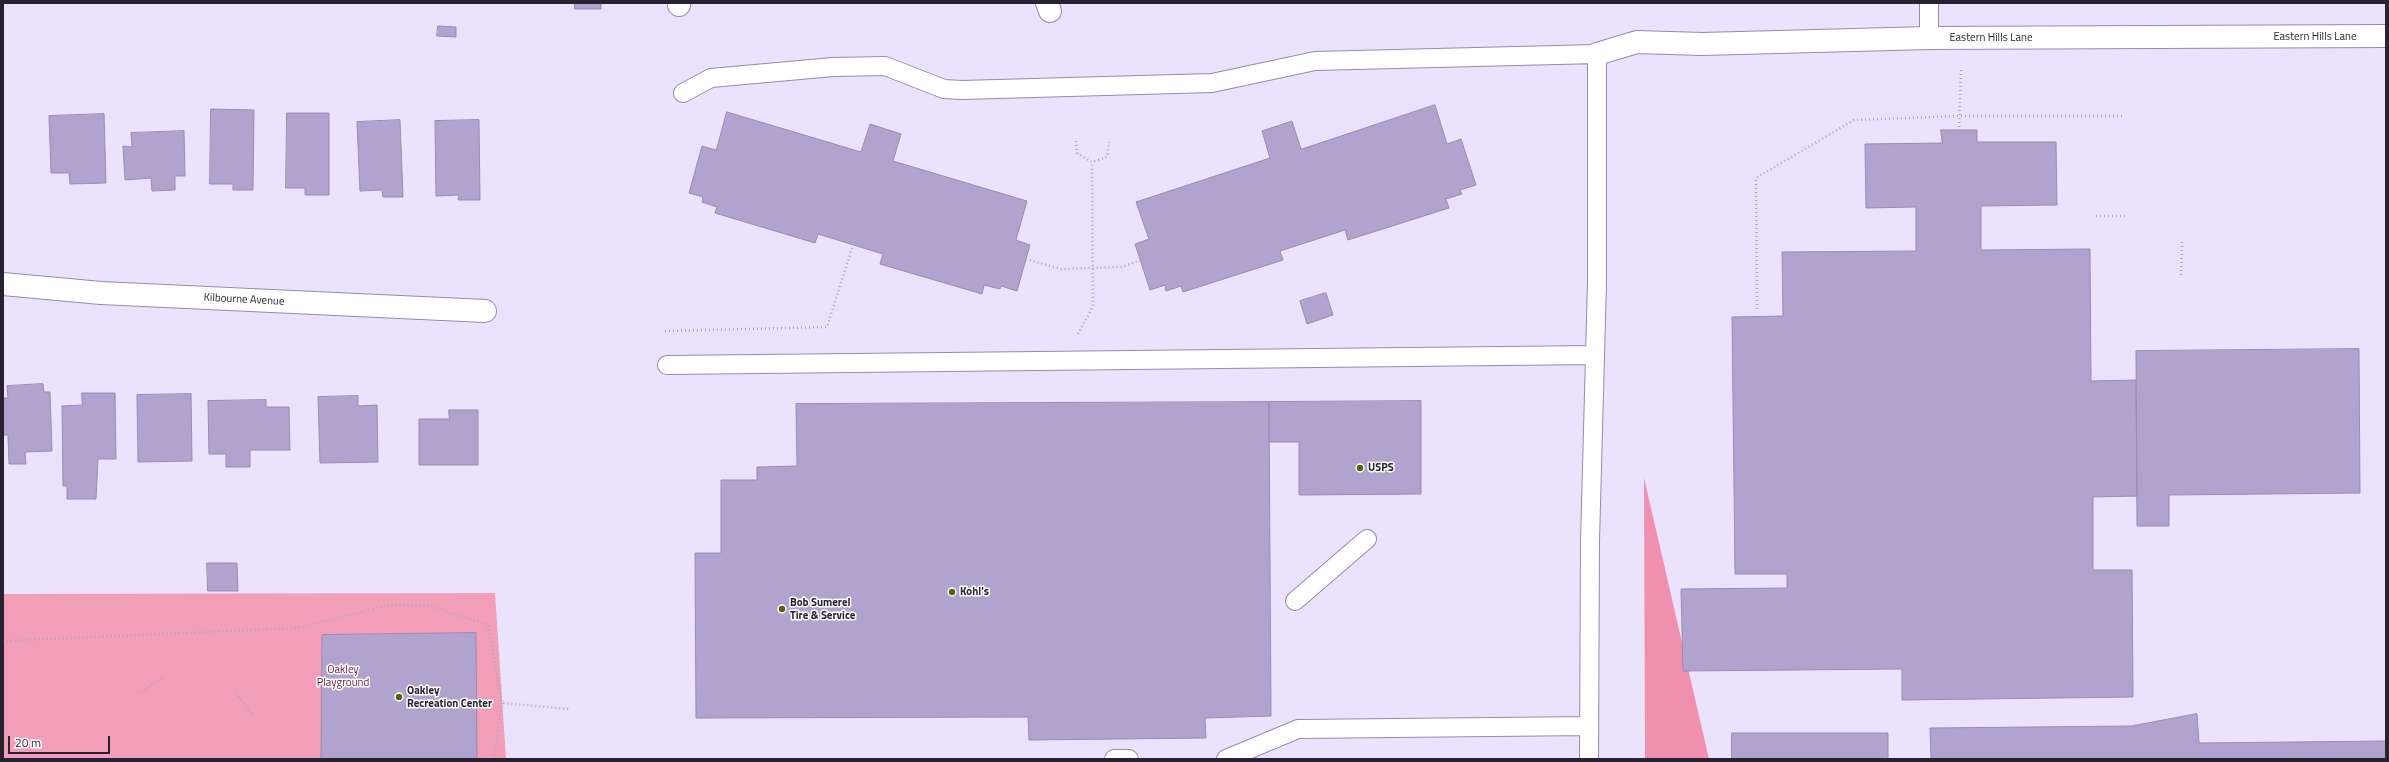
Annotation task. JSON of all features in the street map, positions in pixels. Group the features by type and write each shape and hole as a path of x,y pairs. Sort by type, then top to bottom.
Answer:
{"street":[{"name":"Eastern Hills Lane","path":"1597,54 1637,42 1702,44 1929,38 2386,36"},
{"name":"Kilbourne Avenue","path":"3,284 100,293 485,311"}],"lane":[{"path":"1929,3 1929,38"},
{"path":"683,93 711,78 833,67 885,66 944,89 962,90 1212,83 1316,61 1597,54 1595,355 1590,541 1589,759"},
{"path":"667,365 1595,355"},
{"path":"1295,601 1367,539"},
{"path":"1226,759 1298,729 1589,726"},
{"path":"1114,759 1128,759"}],"path":[{"path":"1959,130 1961,70"},
{"path":"1757,309 1756,178 1854,120 1960,116 2125,116"},
{"path":"1076,141 1077,153 1092,162 1107,157 1109,142"},
{"path":"1078,360 1078,335 1093,306 1092,162"},
{"path":"2096,216 2126,216"},
{"path":"2181,275 2182,242"},
{"path":"665,331 827,327 853,245"},
{"path":"1026,259 1061,269 1121,267 1141,260"},
{"path":"3,641 298,628 388,605 431,606 488,625 502,703 494,759"},
{"path":"141,692 164,677"},
{"path":"234,690 253,716"},
{"path":"502,703 569,709"}],"green space":[{"name":"Oakley Playground","path":"495,593 506,759 3,759 3,594"}],"shaded area":[{"path":"1644,478 1709,759 1645,759"}],"building":[{"path":"575,3 601,3 601,9 575,9"},
{"path":"438,26 456,27 456,37 437,36"},
{"path":"1435,105 1447,144 1461,139 1476,185 1460,190 1462,194 1446,199 1449,208 1348,240 1345,230 1280,251 1283,260 1183,292 1181,286 1166,291 1165,285 1150,290 1135,244 1149,239 1136,202 1270,158 1262,131 1292,121 1301,149"},
{"path":"211,109 254,110 253,190 233,190 233,184 210,184"},
{"path":"727,112 861,152 870,124 901,134 893,161 1027,201 1016,240 1030,245 1017,291 1001,286 1000,289 984,285 982,294 880,264 883,254 818,234 815,243 715,213 717,207 702,202 703,197 689,193 702,146 716,150"},
{"path":"287,113 329,113 329,195 305,195 305,188 286,188"},
{"path":"104,114 106,183 70,184 69,173 51,173 49,116"},
{"path":"400,120 403,197 383,197 382,190 360,191 357,122"},
{"path":"479,120 480,200 458,200 459,195 436,196 435,121"},
{"path":"1941,130 1977,130 1977,142 2056,142 2057,205 1981,206 1981,250 2090,249 2091,381 2136,380 2137,496 2093,497 2093,570 2132,570 2133,697 1902,700 1902,669 1683,671 1681,589 1787,588 1787,574 1735,574 1732,317 1783,316 1782,252 1916,251 1916,207 1866,208 1865,144 1942,143"},
{"path":"184,131 185,176 175,176 175,190 152,191 151,178 125,180 123,146 132,147 131,133"},
{"path":"1326,293 1333,315 1307,324 1300,301"},
{"path":"2359,349 2360,493 2169,495 2169,526 2137,526 2136,351"},
{"path":"43,384 44,392 50,392 52,451 25,452 26,464 9,464 8,435 3,435 3,398 8,398 7,386"},
{"path":"82,393 115,393 116,459 98,459 96,499 67,499 67,486 63,486 62,406 82,405"},
{"path":"191,394 192,461 138,462 137,395"},
{"path":"358,396 358,406 377,405 378,462 320,463 318,397"},
{"path":"266,400 266,407 289,407 290,450 250,450 250,467 226,467 226,454 209,454 208,401"},
{"name":"USPS","path":"1421,401 1421,494 1299,495 1299,442 1269,442 1269,402"},
{"path":"1269,402 1271,716 1205,718 1206,738 1029,740 1028,717 696,718 695,553 721,553 721,480 757,480 757,467 797,466 796,404"},
{"path":"449,410 478,410 478,465 419,465 419,419 449,419"},
{"path":"207,563 237,563 238,591 208,591"},
{"name":"Oakley Recreation Center","path":"476,633 477,759 321,759 322,635"},
{"path":"2197,714 2199,743 2386,741 2386,759 1931,759 1930,728 2131,726"},
{"path":"1732,733 1888,733 1888,759 1732,759"}],"place":[{"name":"USPS","path":"1360,468"},
{"name":"Kohl's","path":"952,592"},
{"name":"Bob Sumerel Tire & Service","path":"782,609"},
{"name":"Oakley Recreation Center","path":"399,697"}]}
